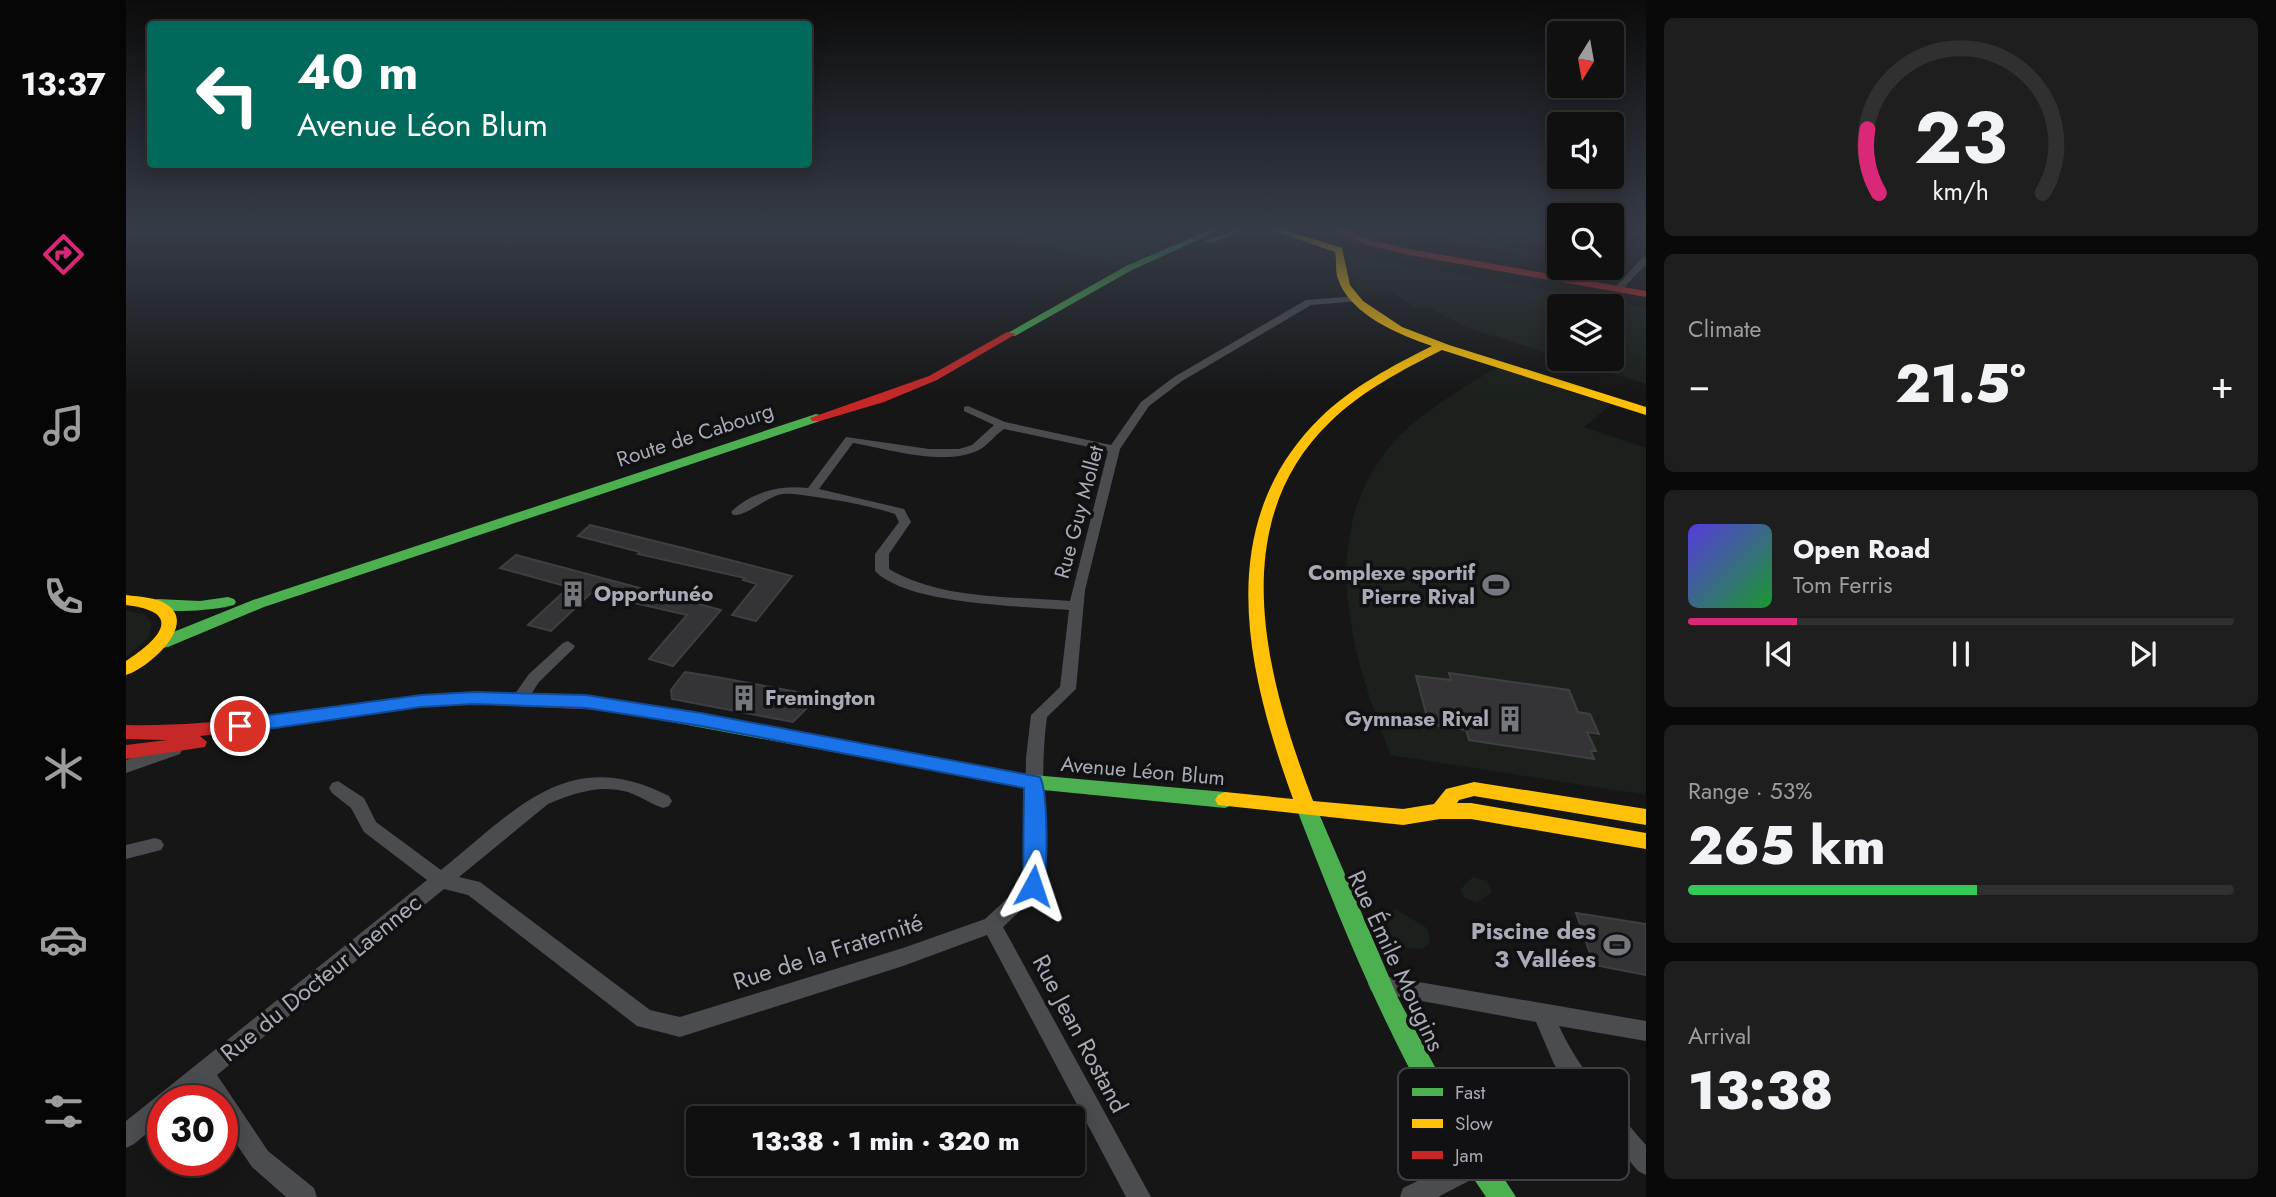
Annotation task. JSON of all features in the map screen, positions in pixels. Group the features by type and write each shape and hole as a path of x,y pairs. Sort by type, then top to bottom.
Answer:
{"street":[{"path":"1091,290 1100,285"},
{"path":"1091,290 1104,285"},
{"path":"1346,285 1357,299 1384,318 1443,345 1646,411"},
{"path":"1594,285 1646,294"},
{"path":"1618,289 1622,285"},
{"name":"Route de Cabourg","path":"298,589 419,551 690,457 880,399 965,362 1091,290"},
{"name":"Rue Guy Mollet","path":"1033,782 1039,715 1068,689 1075,606 1114,449 1145,404 1178,379 1313,300 1357,299"},
{"name":"Rue Émile Mougins","path":"1420,1068 1376,984 1306,808 1272,712 1260,651 1256,598 1258,554 1265,514 1283,474 1305,439 1369,386 1443,345"},
{"path":"968,409 1002,425 1114,449"},
{"path":"810,494 850,439 934,452 962,453 976,448 1002,425"},
{"path":"737,512 751,503 786,490 881,506 900,512 905,522 882,554 882,571 904,585 955,594 1075,606"},
{"path":"126,600 207,606 298,589"},
{"path":"129,669 162,643 206,620 298,589"},
{"path":"158,604 166,608 172,616 171,627 162,643"},
{"path":"520,698 559,649"},
{"name":"Avenue Léon Blum","path":"126,732 172,733 262,724 421,701 520,698 586,701 1033,782 1403,817 1440,811 1471,811 1646,841"},
{"name":"Avenue Léon Blum","path":"126,752 202,741 262,724"},
{"path":"126,766 202,741"},
{"name":"Rue du Docteur Laennec","path":"188,1085 542,799 576,784 593,782 636,786 663,801"},
{"path":"992,925 1033,886 1036,857 1033,782"},
{"path":"338,788 358,803 370,827 442,881"},
{"name":"Avenue Léon Blum","path":"1440,811 1453,794 1474,789 1646,817"},
{"path":"126,852 155,845"},
{"name":"Rue de la Fraternité","path":"442,881 473,888 645,1019 680,1027 903,957 992,925"},
{"name":"Rue Jean Rostand","path":"992,925 1139,1197"},
{"path":"1376,984 1646,1031"},
{"path":"1542,1011 1569,1068"},
{"path":"203,1073 211,1085"},
{"path":"126,1136 147,1118"},
{"path":"238,1126 260,1159 305,1197"},
{"path":"1629,1143 1646,1163"},
{"path":"1412,1197 1446,1180"},
{"name":"Rue Émile Mougins","path":"1488,1180 1502,1197"}],"shaded area":[{"path":"1356,285 1518,285 1568,294 1547,294 1547,353 1468,328 1428,307 1415,308 1391,291 1359,292"},
{"path":"1624,304 1646,308 1646,384 1604,371 1624,371"},
{"name":"Complexe sportif Pierre Rival","path":"1497,367 1611,405 1584,427 1646,448 1646,795 1391,755 1376,717 1353,636 1348,595 1347,554 1354,515 1369,477 1394,442 1429,411"},
{"path":"126,610 146,615 152,625 148,638 126,657"},
{"path":"1473,877 1487,881 1492,893 1476,903 1463,897 1461,889"},
{"path":"1395,909 1427,928 1430,942 1422,949 1406,948 1390,935 1386,914"}],"building":[{"name":"Opportunéo","path":"590,525 792,576 756,621 732,615 757,584 743,580 745,578 638,554 640,552 578,536"},
{"path":"516,555 721,610 673,666 649,659 687,615 591,593 551,631 528,625 569,587 500,568"},
{"name":"Fremington","path":"685,672 819,696 793,722 672,699 671,690"},
{"name":"Gymnase Rival","path":"1449,673 1569,690 1578,712 1590,714 1599,734 1587,732 1596,751 1591,751 1594,759 1469,740 1466,730 1429,724 1416,676 1451,680"},
{"name":"Piscine des 3 Vallées","path":"1576,913 1646,924 1646,975 1594,965"}],"traffic: fast":[{"path":"1011,334 1099,285"},
{"path":"162,643 258,604 816,418"},
{"path":"157,604 200,606 228,602"},
{"path":"602,704 1033,782 1225,800"},
{"path":"1304,802 1367,956 1421,1068"},
{"path":"1490,1180 1502,1197"}],"traffic: slow":[{"path":"1345,285 1360,303 1378,317 1422,339 1646,411"},
{"path":"1304,802 1287,757 1262,662 1256,614 1256,566 1265,519 1283,475 1312,434 1326,420 1373,383 1443,345"},
{"path":"126,600 149,603 163,609 169,617 169,626 164,637 126,669"},
{"path":"1440,811 1453,794 1474,789 1646,817"},
{"path":"1225,800 1403,817 1440,811 1471,811 1646,841"}],"traffic: jam":[{"path":"1594,285 1646,294"},
{"path":"816,418 880,399 933,378 1011,334"},
{"path":"126,732 172,733 421,701 474,698 602,704"},
{"path":"126,752 198,742"}],"place":[{"name":"Complexe sportif Pierre Rival","path":"1496,585"},
{"name":"Opportunéo","path":"573,594"},
{"name":"Fremington","path":"744,698"},
{"name":"Gymnase Rival","path":"1510,719"},
{"name":"Piscine des 3 Vallées","path":"1617,945"}],"route":[{"path":"240,726 421,701 520,698 586,701 1033,782 1036,857 1033,886"}]}
